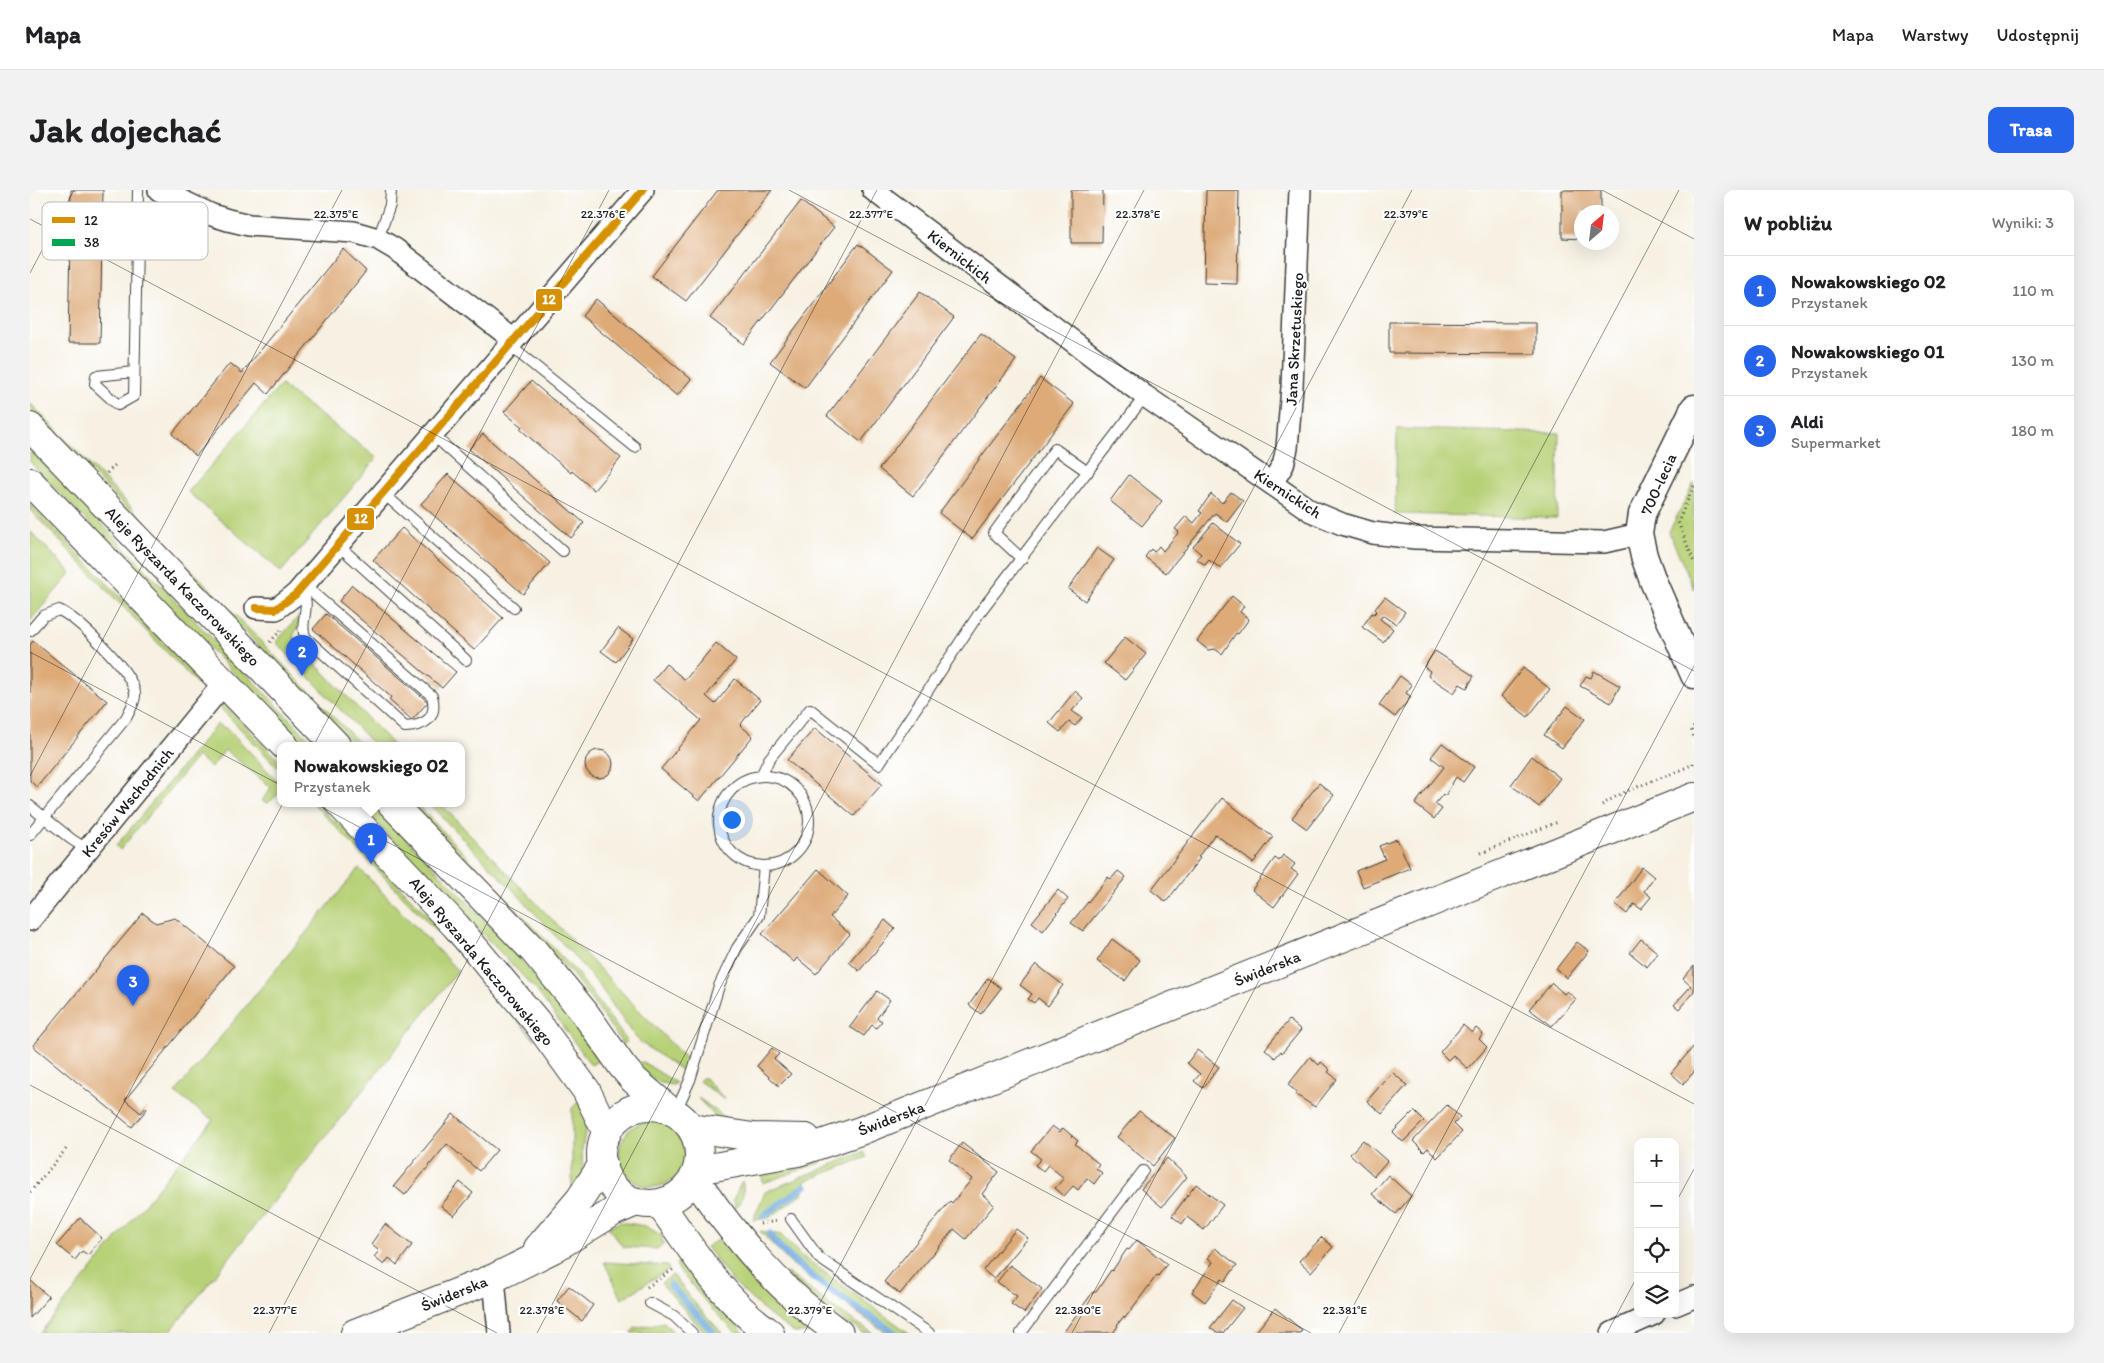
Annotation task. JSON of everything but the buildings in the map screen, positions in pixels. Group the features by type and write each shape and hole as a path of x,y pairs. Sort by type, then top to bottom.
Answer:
{"main road":[{"name":"Aleje Ryszarda Kaczorowskiego","path":"30,427 333,742"},
{"path":"30,482 281,742"},
{"name":"Świderska","path":"696,1173 798,1152 840,1137 956,1093 1694,797"},
{"name":"Aleje Ryszarda Kaczorowskiego","path":"343,807 456,926 531,1014 586,1090 607,1132"},
{"path":"395,807 534,951 584,1012 632,1079 678,1117 699,1153 696,1173 680,1194 648,1202 621,1194 614,1188 605,1173 602,1148 607,1132 618,1118 633,1109 650,1106 678,1117"},
{"name":"Świderska","path":"678,1117 752,1137 840,1137"},
{"name":"Świderska","path":"525,1262 551,1235 580,1199 603,1164"},
{"path":"696,1173 723,1220 761,1266 793,1296 839,1333"},
{"path":"648,1202 735,1303 770,1333"},
{"name":"Świderska","path":"355,1333 494,1278 553,1249 613,1212 648,1202"}],"street":[{"path":"159,190 184,202"},
{"path":"256,608 276,609 303,587 643,190"},
{"name":"Kiernickich","path":"873,190 1146,396 1311,511 1342,524 1373,533 1414,538 1604,542 1639,534"},
{"name":"Jana Skrzetuskiego","path":"1272,483 1284,465 1287,448 1292,387 1300,190"},
{"path":"208,213 250,225 354,232 378,239 395,250 511,343"},
{"name":"700-lecia","path":"1639,534 1642,514 1694,408"},
{"path":"1639,534 1644,556 1694,675"},
{"name":"Kresów Wschodnich","path":"30,920 224,683"},
{"path":"494,1278 500,1328 498,1333"},
{"path":"1679,1303 1694,1297"},
{"path":"1612,1333 1645,1318"}],"lane":[{"path":"378,239 390,206 391,190"},
{"path":"134,372 136,260"},
{"path":"511,343 635,447"},
{"path":"761,776 769,759 810,709 879,764 980,612 1146,396"},
{"path":"433,435 563,551"},
{"path":"1022,559 994,534 1055,449 1088,472"},
{"path":"383,493 514,608"},
{"path":"338,545 466,660"},
{"path":"303,587 432,696 435,707 429,718 421,726 405,727 306,638 302,632 307,598 303,587"},
{"path":"30,631 43,616 58,610 70,615 89,632 112,658 124,672 135,690 134,702 126,718 30,835"},
{"path":"761,776 775,778 788,783 799,793 806,805 809,819 807,834 801,847 791,857 778,864 764,866 749,864 736,856 725,845 720,830 719,815 724,800 733,788 746,780 761,776"},
{"path":"30,806 71,839 88,850"},
{"path":"678,1117 719,986 737,948 759,916 764,866"},
{"path":"1022,1333 1143,1171"},
{"path":"791,1219 818,1258 929,1333"},
{"path":"650,1303 674,1316 692,1333"}],"path":[{"path":"106,474 117,463"},
{"path":"1694,486 1678,522 1694,562"},
{"path":"1694,727 1691,729 1694,737"},
{"path":"1595,809 1612,798 1678,772 1692,764 1694,759"},
{"path":"30,1192 67,1148"},
{"path":"753,1225 791,1219"},
{"path":"650,1303 641,1291 674,1269"}],"green space":[{"path":"281,385 377,458 281,572 188,492"},
{"path":"30,403 358,742 351,742 193,578 193,575 30,409"},
{"path":"1397,429 1559,433 1557,518 1395,514"},
{"path":"30,450 312,742 300,742 30,462"},
{"path":"1694,483 1694,589 1669,532"},
{"path":"30,503 43,517 44,521 48,522 277,759 277,767 30,510"},
{"path":"30,531 71,573 30,621"},
{"path":"299,616 298,627 293,636 298,645 390,742 371,742 276,642"},
{"path":"217,724 229,730 277,781 277,795 268,803 262,801 271,787 225,750 211,768 197,756 120,850 116,846"},
{"path":"317,807 321,808 341,825 450,939 535,1040 473,969"},
{"path":"362,807 375,807 461,895 548,991 600,1060 591,1065 537,991"},
{"path":"414,807 420,807 577,973 627,1041 623,1044 570,971 566,969 500,895"},
{"path":"432,807 444,807 689,1062 684,1072 640,1042 599,985 520,897"},
{"path":"359,868 458,971 169,1333 40,1333 213,1120 175,1093"},
{"path":"643,1062 676,1083 673,1085 666,1084 652,1079 637,1063"},
{"path":"705,1078 725,1100 699,1081"},
{"path":"698,1098 734,1124 722,1124"},
{"path":"580,1100 588,1119 582,1148 583,1176 572,1189 572,1108"},
{"path":"652,1121 665,1124 675,1131 682,1141 685,1154 682,1167 675,1177 665,1184 652,1187 639,1184 629,1177 622,1167 619,1154 622,1141 629,1131 639,1124"},
{"path":"863,1152 867,1157 805,1181 803,1193 769,1218 753,1220 765,1192"},
{"path":"822,1162 763,1183 761,1169"},
{"path":"742,1181 742,1196 734,1209 735,1203 733,1200"},
{"path":"620,1222 645,1226 663,1236 662,1242 665,1243 657,1249 623,1247 608,1227"},
{"path":"760,1231 781,1235 802,1256 909,1333 887,1333 860,1315 789,1262"},
{"path":"721,1238 766,1288 814,1333 794,1333 769,1315 733,1282 706,1247"},
{"path":"680,1260 681,1265 723,1312 724,1317 730,1319 744,1333 736,1333 712,1309 679,1270 676,1264"},
{"path":"604,1262 667,1266 669,1269 622,1299"},
{"path":"787,1273 840,1312 873,1333 863,1333 855,1326 848,1324 789,1281"},
{"path":"673,1275 698,1307 722,1333 705,1333 661,1283"},
{"path":"664,1322 674,1333 631,1333 635,1328"}],"waterway":[{"path":"763,1216 805,1186"},
{"path":"770,1234 779,1247 809,1274 895,1333"},
{"path":"670,1285 714,1333"}],"transit line":[{"name":"12","path":"256,608 276,609 296,594 643,190"}],"place":[{"name":"Nowakowskiego 01","path":"302,676"},
{"name":"Nowakowskiego 02","path":"371,864"},
{"name":"Aldi","path":"133,1006"}]}
